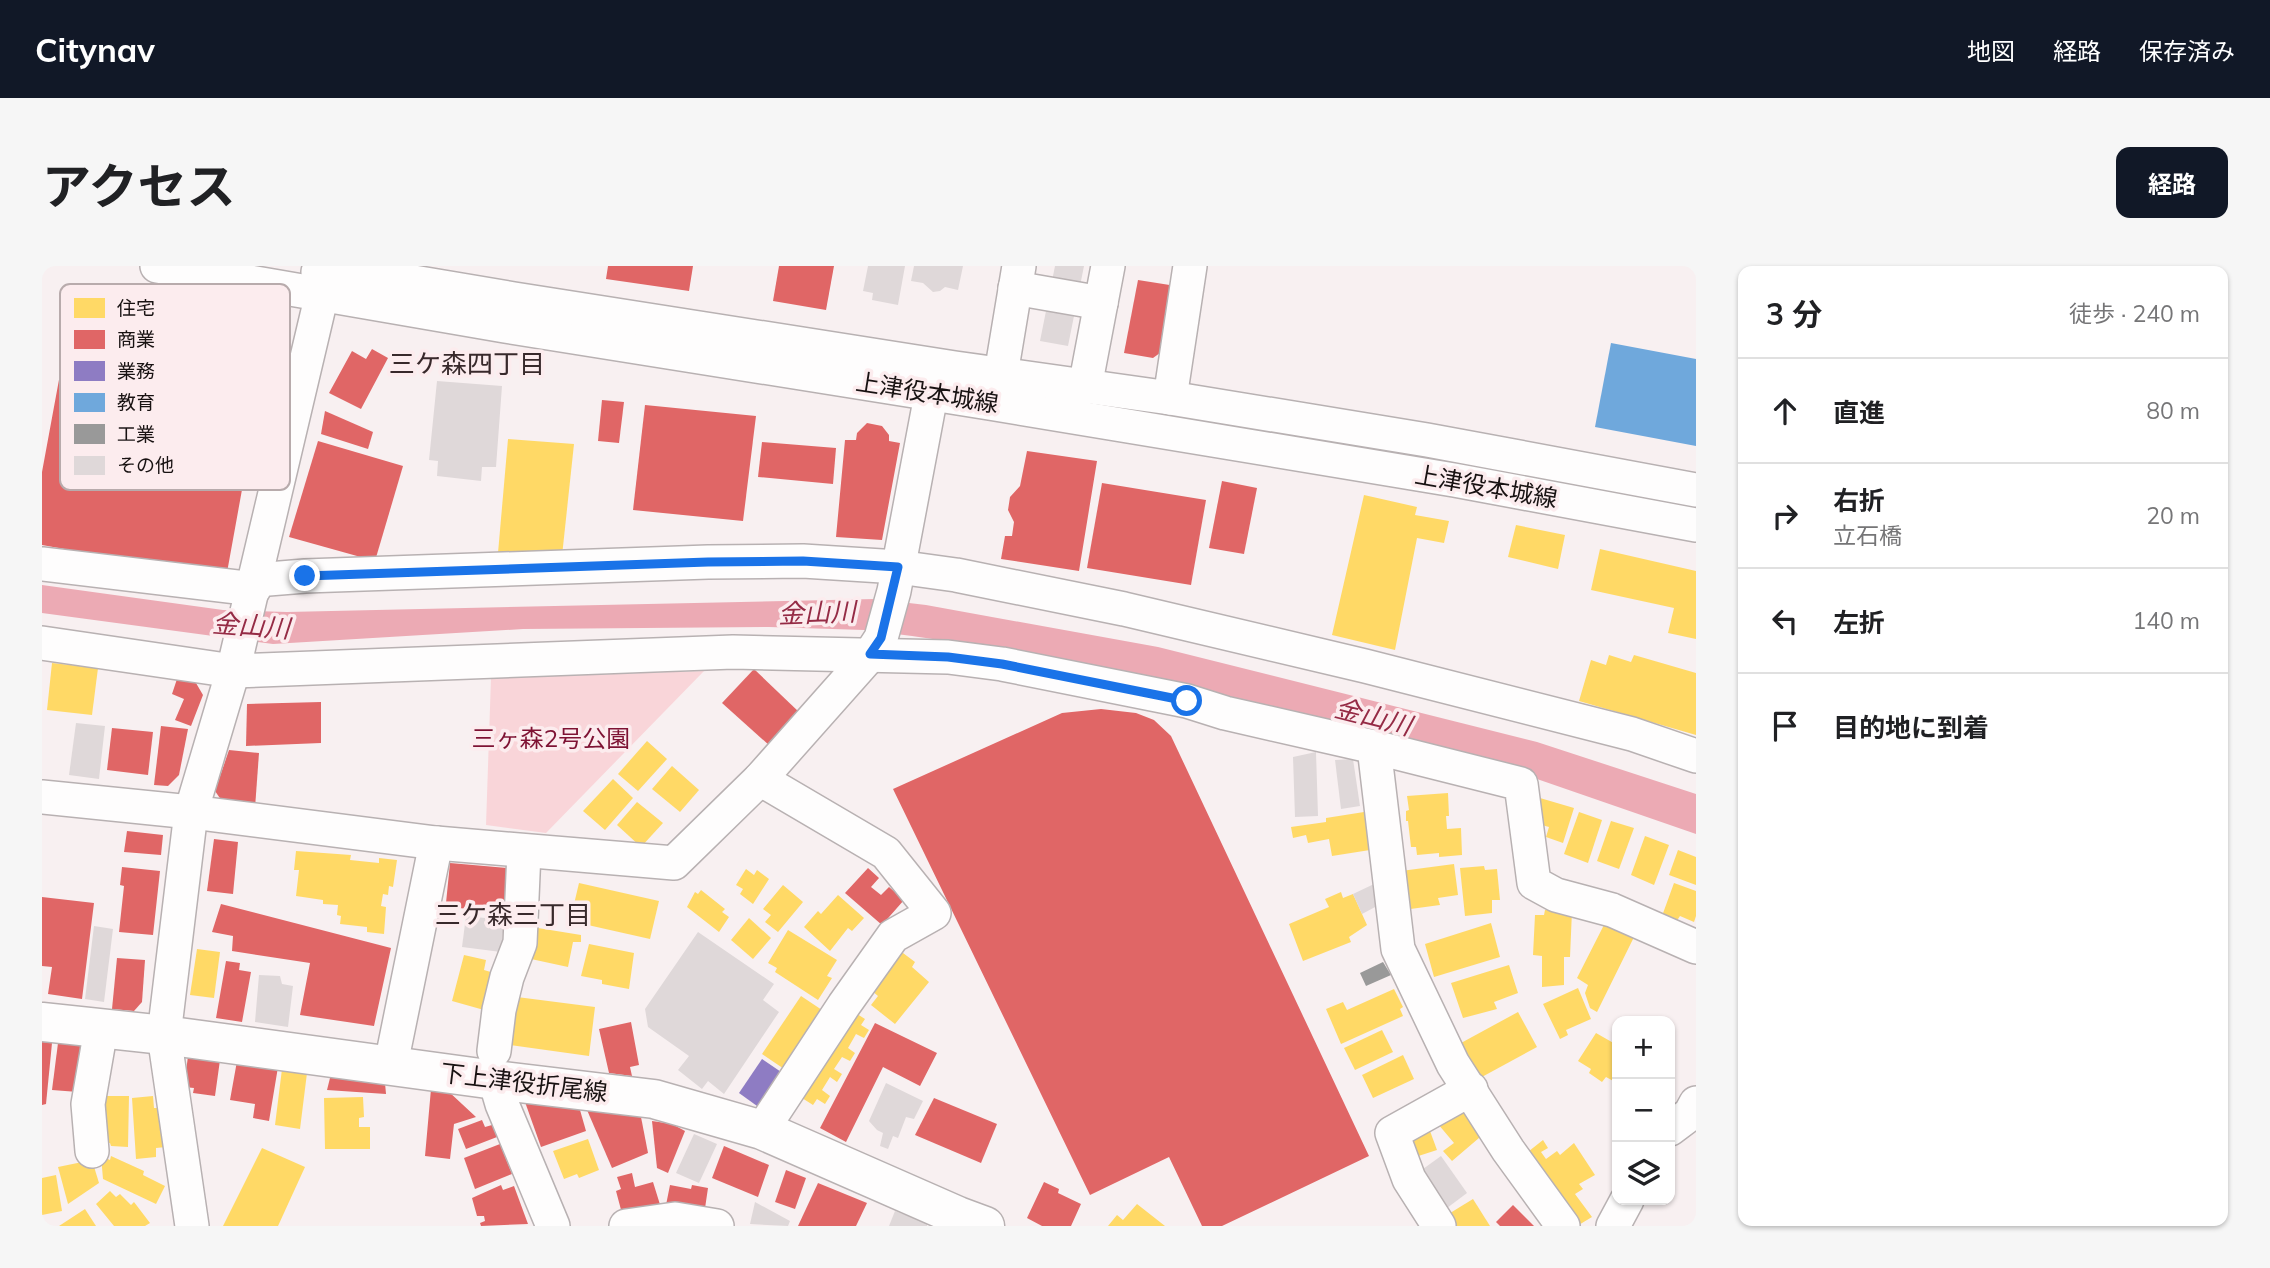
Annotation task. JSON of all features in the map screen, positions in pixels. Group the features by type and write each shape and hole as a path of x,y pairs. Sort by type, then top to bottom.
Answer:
{"main road":[{"name":"下上津役折尾線","path":"42,1022 391,1064 494,1065 654,1099 762,1130 966,1223"}],"street":[{"name":"上津役本城線","path":"157,266 372,275 514,299 933,380 989,403 1454,480 1696,525"},
{"path":"1085,387 1108,266"},
{"path":"1170,398 1185,267"},
{"path":"290,432 326,275"},
{"path":"1000,374 1017,277 1101,303"},
{"name":"上津役本城線","path":"933,380 1000,374 1170,398 1427,440 1696,490"},
{"path":"42,797 191,812 436,843 674,863 760,779 876,646 896,579 933,380"},
{"path":"192,1226 164,1035 191,812 254,590 277,490"},
{"path":"42,564 254,590 305,576 708,562 803,561 896,579 956,575 1124,609 1365,666 1632,734 1696,755"},
{"path":"42,643 234,663 733,652 876,646 1002,664 1187,701 1225,713 1521,784 1534,883 1556,895 1612,909 1696,947"},
{"path":"1374,747 1398,949 1453,1064 1508,1150 1563,1226"},
{"path":"760,779 886,853 934,913 893,936 762,1130"},
{"path":"391,1064 436,843"},
{"path":"524,852 520,943 507,977 499,1010 494,1065 502,1104 553,1226"},
{"path":"92,1151 88,1104 101,1029"},
{"path":"1439,1226 1409,1179 1392,1133 1471,1089"},
{"path":"1675,1125 1690,1114 1696,1103"},
{"path":"1613,1226 1624,1205"},
{"path":"625,1226 676,1219 718,1226"}],"green space":[{"name":"三ヶ森2号公園","path":"704,671 546,833 486,825 491,678"}],"water":[{"name":"金山川","path":"42,585 223,610 287,612 875,599 926,605 1158,647 1537,742 1696,794 1696,834 1520,773 1015,651 864,630 769,627 523,629 273,644 42,613"}],"building: 住宅":[{"path":"508,439 574,444 562,556 498,553"},
{"path":"1364,495 1417,507 1415,515 1449,521 1444,543 1417,538 1395,650 1332,635"},
{"path":"1516,525 1565,535 1558,569 1508,557"},
{"path":"1600,549 1696,571 1696,639 1668,633 1674,608 1591,590"},
{"path":"1609,655 1631,662 1634,655 1696,673 1696,735 1579,701 1591,660 1606,665"},
{"path":"52,663 98,668 92,715 47,710"},
{"path":"647,741 667,759 638,791 618,774"},
{"path":"672,766 699,790 680,812 652,789"},
{"path":"613,779 633,798 605,830 583,811"},
{"path":"1448,793 1447,829 1461,828 1462,855 1417,855 1416,847 1411,847 1406,821 1406,811 1409,810 1407,796"},
{"path":"1540,798 1574,808 1563,843 1546,837 1549,827 1531,822"},
{"path":"637,802 663,823 641,847 617,825"},
{"path":"1364,812 1370,850 1332,856 1329,839 1308,843 1306,835 1293,838 1291,827 1326,822 1326,818"},
{"path":"1579,812 1602,820 1588,863 1564,854"},
{"path":"1611,821 1634,828 1619,869 1597,861"},
{"path":"1645,836 1669,845 1654,885 1631,875"},
{"path":"1678,850 1696,857 1696,885 1669,875"},
{"path":"296,851 351,855 350,860 379,863 379,858 397,860 393,887 389,886 388,895 383,894 381,906 386,907 384,934 367,932 367,927 340,924 338,905 323,904 323,900 296,896 299,870 294,870"},
{"path":"1454,864 1458,895 1438,898 1440,905 1403,910 1401,871"},
{"path":"1484,866 1485,870 1497,869 1500,900 1492,900 1492,913 1465,916 1460,868"},
{"path":"746,869 754,875 757,870 769,879 753,904 740,894 743,889 736,885"},
{"path":"579,883 659,901 650,939 570,921"},
{"path":"1674,883 1696,891 1694,922 1680,916 1676,922 1662,916"},
{"path":"783,885 803,902 778,932 765,922 771,915 763,909"},
{"path":"701,890 725,909 722,912 729,917 719,932 687,907 695,892 698,894"},
{"path":"1341,892 1343,898 1353,894 1367,925 1349,937 1351,942 1303,961 1289,924 1329,907 1325,899"},
{"path":"838,895 864,918 852,931 848,928 830,951 804,927 818,911 821,914"},
{"path":"1545,910 1572,911 1570,957 1564,957 1564,985 1542,987 1542,956 1533,955 1535,915 1544,915"},
{"path":"749,918 771,938 753,959 731,940"},
{"path":"1606,921 1635,935 1597,1012 1590,1008 1585,993 1588,985 1577,978"},
{"path":"1491,923 1500,957 1434,977 1425,944"},
{"path":"538,928 581,935 581,942 573,942 568,967 531,959"},
{"path":"788,930 837,960 827,976 832,978 818,1000 775,972 777,968 768,963"},
{"path":"589,944 634,953 629,989 602,984 602,980 581,976"},
{"path":"895,947 915,962 912,967 929,982 895,1024 871,1005 878,996 871,990"},
{"path":"197,949 220,952 214,998 190,995"},
{"path":"464,955 486,960 484,970 494,973 484,1010 452,1001"},
{"path":"1509,965 1518,993 1494,1002 1497,1009 1463,1018 1451,983"},
{"path":"1578,988 1591,1019 1566,1030 1568,1035 1560,1039 1543,1004"},
{"path":"1394,989 1403,1007 1400,1009 1403,1016 1341,1044 1326,1009 1343,1002 1347,1010"},
{"path":"801,996 825,1012 790,1073 762,1054"},
{"path":"517,997 595,1007 589,1056 510,1045"},
{"path":"854,1012 865,1019 861,1025 869,1030 864,1038 856,1034 848,1048 855,1053 850,1061 842,1057 834,1069 842,1074 837,1082 830,1077 822,1090 830,1096 825,1104 817,1099 813,1105 802,1098"},
{"path":"1518,1012 1537,1047 1480,1078 1461,1043"},
{"path":"1382,1030 1393,1052 1355,1070 1344,1048"},
{"path":"1596,1033 1612,1042 1612,1080 1606,1077 1602,1082 1589,1073 1591,1069 1578,1061"},
{"path":"1403,1055 1414,1079 1373,1098 1362,1075"},
{"path":"282,1069 307,1073 300,1129 275,1125"},
{"path":"101,1096 129,1096 128,1147 100,1142"},
{"path":"153,1096 154,1108 159,1108 166,1147 156,1148 156,1157 136,1159 132,1098"},
{"path":"363,1097 364,1117 359,1118 359,1127 370,1127 370,1149 325,1149 324,1098"},
{"path":"1463,1103 1486,1132 1452,1161 1443,1151 1454,1143 1438,1124"},
{"path":"1430,1131 1437,1150 1406,1160 1400,1142"},
{"path":"588,1139 599,1170 579,1178 577,1174 564,1179 553,1151"},
{"path":"1543,1140 1548,1148 1541,1152 1546,1159 1557,1151 1560,1155 1574,1143 1595,1175 1579,1184 1583,1189 1575,1194 1592,1217 1577,1226 1524,1155"},
{"path":"262,1148 305,1167 278,1226 223,1226"},
{"path":"101,1156 110,1160 111,1156 144,1171 143,1175 165,1186 156,1204 103,1179"},
{"path":"92,1160 99,1183 68,1204 58,1167"},
{"path":"56,1175 62,1211 42,1215 42,1178"},
{"path":"110,1191 116,1197 120,1194 131,1205 134,1202 150,1223 145,1226 114,1226 96,1204"},
{"path":"1473,1199 1490,1226 1448,1226 1442,1218"},
{"path":"1137,1204 1165,1226 1108,1226 1117,1215 1123,1220"},
{"path":"85,1209 96,1226 59,1226"}],"building: 商業":[{"path":"608,266 693,266 689,291 606,279"},
{"path":"779,266 834,266 826,310 773,301"},
{"path":"1138,280 1176,286 1164,350 1153,358 1124,353"},
{"path":"372,349 388,358 361,409 329,393 352,351 366,359"},
{"path":"60,374 60,490 242,490 226,578 42,545 42,472"},
{"path":"602,400 624,402 619,443 598,441"},
{"path":"645,405 756,416 743,521 633,510"},
{"path":"325,411 373,432 368,449 321,434"},
{"path":"867,423 882,426 889,435 889,441 900,443 882,540 836,537 845,440 856,440 857,433"},
{"path":"318,441 403,466 375,561 289,537"},
{"path":"762,442 836,448 833,484 758,477"},
{"path":"1027,451 1097,461 1079,571 1001,559 1005,536 1012,536 1014,522 1008,510 1010,497 1020,486"},
{"path":"1222,481 1257,488 1244,554 1209,548"},
{"path":"1102,483 1206,500 1191,585 1087,568"},
{"path":"754,669 800,713 770,746 722,703"},
{"path":"178,676 196,683 203,695 191,726 175,720 184,699 172,694"},
{"path":"321,702 321,743 246,746 247,704"},
{"path":"1101,709 1136,713 1154,720 1171,736 1369,1156 1222,1226 1202,1226 1169,1157 1090,1195 893,789 1062,713"},
{"path":"161,726 188,729 179,775 168,786 154,785"},
{"path":"112,728 153,732 148,775 107,770"},
{"path":"229,750 259,753 255,808 224,804 215,791"},
{"path":"127,831 163,835 161,855 124,852"},
{"path":"214,839 238,842 233,894 207,891"},
{"path":"450,863 507,868 504,909 490,908 489,911 459,908 459,904 446,903"},
{"path":"122,867 160,871 153,935 119,932 124,886 120,885"},
{"path":"868,868 879,878 871,887 881,895 889,887 904,900 882,925 845,893"},
{"path":"42,897 94,903 82,999 48,994 52,967 42,966"},
{"path":"221,904 391,948 374,1026 300,1015 310,963 232,951 233,936 212,932"},
{"path":"117,958 145,960 142,1002 134,1011 112,1009"},
{"path":"226,961 240,963 239,970 251,972 242,1022 216,1018"},
{"path":"631,1022 639,1065 630,1067 632,1076 609,1073 599,1029"},
{"path":"875,1023 937,1053 920,1086 883,1067 846,1142 820,1128"},
{"path":"42,1042 52,1043 46,1104 42,1105"},
{"path":"58,1043 84,1046 78,1092 52,1090"},
{"path":"188,1056 220,1060 215,1096 193,1093 194,1088 184,1087"},
{"path":"237,1061 278,1067 269,1121 253,1118 255,1104 230,1100"},
{"path":"331,1074 385,1083 386,1094 327,1090"},
{"path":"431,1089 448,1091 476,1117 454,1124 450,1159 425,1156"},
{"path":"934,1098 997,1124 981,1163 915,1135"},
{"path":"525,1102 580,1110 586,1131 541,1147"},
{"path":"587,1110 641,1117 648,1153 612,1168"},
{"path":"482,1120 485,1127 492,1125 497,1137 466,1149 458,1129"},
{"path":"652,1121 672,1124 685,1131 668,1173 657,1168"},
{"path":"500,1144 512,1174 475,1189 464,1158"},
{"path":"724,1146 769,1165 758,1197 712,1178"},
{"path":"786,1170 806,1178 795,1209 775,1202"},
{"path":"632,1173 635,1187 653,1182 662,1211 624,1221 616,1191 621,1189 617,1177"},
{"path":"1044,1182 1059,1189 1058,1193 1081,1204 1071,1226 1042,1226 1027,1218"},
{"path":"818,1183 867,1203 856,1226 798,1226"},
{"path":"501,1185 503,1190 514,1186 528,1224 481,1226 480,1223 485,1221 484,1216 477,1216 472,1198"},
{"path":"670,1185 691,1189 692,1185 708,1188 704,1215 665,1210"},
{"path":"1513,1205 1534,1226 1500,1226 1496,1222"}],"building: 業務":[{"path":"762,1059 787,1076 764,1111 739,1093"}],"building: 教育":[{"path":"1611,343 1696,359 1696,446 1595,427"}],"building: 工業":[{"path":"1383,962 1391,975 1366,986 1360,973"}],"building: その他":[{"path":"868,266 905,266 898,305 872,300 873,293 863,291"},
{"path":"914,266 963,266 958,290 945,287 933,292 923,283 911,281"},
{"path":"1055,266 1084,266 1068,346 1040,341"},
{"path":"437,381 502,386 496,467 482,467 481,481 437,476 438,461 429,460"},
{"path":"76,723 105,726 99,779 69,775"},
{"path":"1316,752 1318,816 1295,817 1293,757"},
{"path":"1353,759 1360,806 1341,809 1335,760"},
{"path":"1374,884 1377,906 1362,914 1353,894"},
{"path":"466,916 504,920 501,952 462,947"},
{"path":"94,926 113,929 104,1002 85,999"},
{"path":"698,932 774,984 763,1000 779,1012 724,1094 708,1081 702,1089 678,1070 689,1056 648,1027 645,1009"},
{"path":"259,975 280,976 282,984 293,986 288,1027 255,1022"},
{"path":"886,1083 923,1101 914,1119 906,1117 898,1138 893,1136 888,1149 880,1146 883,1133 869,1121"},
{"path":"694,1134 717,1144 699,1183 676,1173"},
{"path":"1441,1156 1467,1193 1439,1214 1412,1177"},
{"path":"755,1202 790,1221 788,1226 750,1224"},
{"path":"895,1211 927,1223 927,1226 889,1226"}],"district":[{"name":"三ケ森四丁目","path":"467,364"},
{"name":"三ケ森三丁目","path":"513,915"}],"route":[{"path":"305,576 708,562 803,561 898,567 881,638 870,654 948,657 1002,664 1187,701"}]}
